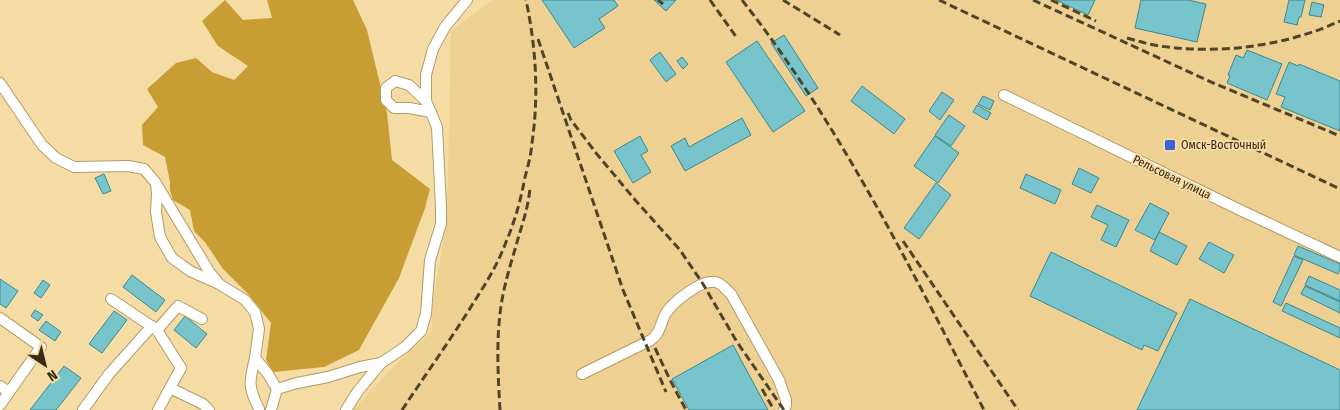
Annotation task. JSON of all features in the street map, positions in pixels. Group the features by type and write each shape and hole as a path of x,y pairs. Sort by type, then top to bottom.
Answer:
{"street":[{"path":"426,101 426,75 433,50 445,27 467,0"},
{"path":"346,410 358,390 381,363 406,347 421,331 426,314 430,260 441,224 437,127 431,112 426,101 409,85 395,81 386,88 386,100 394,108 409,108 431,112"},
{"path":"0,83 42,145 56,158 74,167 128,166 144,169 156,183 210,273 219,284"},
{"name":"Рельсовая улица","path":"1004,95 1238,209 1340,256"},
{"path":"156,183 156,212 160,237 172,258 190,272 219,284 245,300 255,312 259,329 250,380 252,395 259,410"},
{"path":"582,374 652,340 657,336 666,313 681,298 703,284 716,282 731,294 779,380 786,400 784,410"},
{"path":"111,299 154,328 181,368 158,410"},
{"path":"83,410 109,374 178,306 202,319"},
{"path":"0,318 41,346 0,405"},
{"path":"255,358 277,389 271,410"},
{"path":"277,389 381,363"},
{"path":"0,386 9,392"},
{"path":"170,388 203,404 209,410"},
{"path":"253,410 265,410"}],"shaded area":[{"path":"225,0 243,20 272,18 267,0 353,0 367,30 387,113 392,160 430,189 425,208 399,278 359,350 324,367 273,372 266,360 271,323 249,295 223,269 205,242 194,231 190,210 173,200 165,157 143,145 142,125 158,107 147,89 176,63 196,58 212,72 234,80 248,66 218,46 202,21"},
{"path":"493,0 1340,0 1340,410 353,410 396,364 431,332 434,295 447,220 451,31"}],"building":[{"path":"542,0 614,0 618,6 599,19 605,28 574,48"},
{"path":"654,0 676,0 666,11"},
{"path":"1056,0 1095,0 1088,15"},
{"path":"1141,0 1188,0 1206,4 1197,42 1135,28"},
{"path":"1289,0 1305,0 1297,25 1284,22"},
{"path":"1312,2 1324,5 1321,17 1309,15"},
{"path":"784,35 818,88 806,96 771,43"},
{"path":"757,41 805,111 773,132 726,62"},
{"path":"1247,50 1282,64 1267,100 1227,83 1236,55 1243,58"},
{"path":"660,52 676,74 666,82 650,60"},
{"path":"682,57 688,64 683,69 677,61"},
{"path":"1289,62 1298,66 1299,64 1340,81 1340,131 1281,107 1285,97 1276,94"},
{"path":"862,86 905,119 894,134 851,101"},
{"path":"942,92 954,100 940,120 929,111"},
{"path":"983,96 994,101 990,110 978,104"},
{"path":"977,105 991,113 987,120 973,112"},
{"path":"949,115 965,126 951,146 935,135"},
{"path":"742,118 751,135 685,171 671,146 685,138 689,147"},
{"path":"640,136 648,151 641,155 651,172 633,183 614,151"},
{"path":"935,136 959,153 938,183 914,166"},
{"path":"1079,168 1099,178 1091,193 1072,184"},
{"path":"104,174 111,191 103,194 95,178"},
{"path":"1026,174 1061,190 1055,204 1020,188"},
{"path":"936,183 951,195 919,239 904,228"},
{"path":"1150,203 1169,213 1155,240 1135,230"},
{"path":"1097,205 1129,220 1116,247 1101,240 1108,225 1091,217"},
{"path":"1159,232 1187,246 1177,265 1150,251"},
{"path":"1209,242 1234,255 1224,273 1199,259"},
{"path":"1298,246 1340,264 1338,274 1294,255"},
{"path":"1051,252 1177,313 1158,351 1144,345 1142,350 1030,296"},
{"path":"1294,256 1303,260 1281,306 1273,302"},
{"path":"132,275 165,300 156,312 123,287"},
{"path":"1309,276 1340,290 1340,301 1305,285"},
{"path":"0,279 18,291 6,308 0,304"},
{"path":"43,280 50,285 41,298 34,293"},
{"path":"1305,286 1340,302 1340,313 1301,294"},
{"path":"1190,299 1340,370 1340,410 1137,410"},
{"path":"1286,303 1340,328 1340,338 1282,311"},
{"path":"35,310 43,315 38,321 31,316"},
{"path":"114,311 127,320 102,353 89,344"},
{"path":"185,316 207,334 196,348 174,330"},
{"path":"46,321 61,332 55,341 39,330"},
{"path":"733,345 768,410 689,410 672,379"},
{"path":"64,366 81,378 56,410 30,410"}],"railway":[{"path":"402,410 496,266 517,210 531,152 536,89 532,35 526,0"},
{"path":"658,0 663,4"},
{"path":"710,0 737,38"},
{"path":"742,0 778,48 842,147 901,251 984,410"},
{"path":"783,0 840,35"},
{"path":"939,0 1340,189"},
{"path":"1033,0 1211,82 1340,136"},
{"path":"1051,0 1096,21"},
{"path":"1127,38 1168,47 1190,49 1234,48 1278,42 1340,21"},
{"path":"538,39 623,290 666,392"},
{"path":"568,113 571,120 596,153 680,250 703,284 737,342 784,410"},
{"path":"500,410 498,371 499,319 507,276 526,209 530,186"},
{"path":"903,241 1018,410"},
{"path":"655,348 686,410"},
{"path":"762,389 774,410"}],"place":[{"name":"Омск-Восточный","path":"1170,145"}]}
